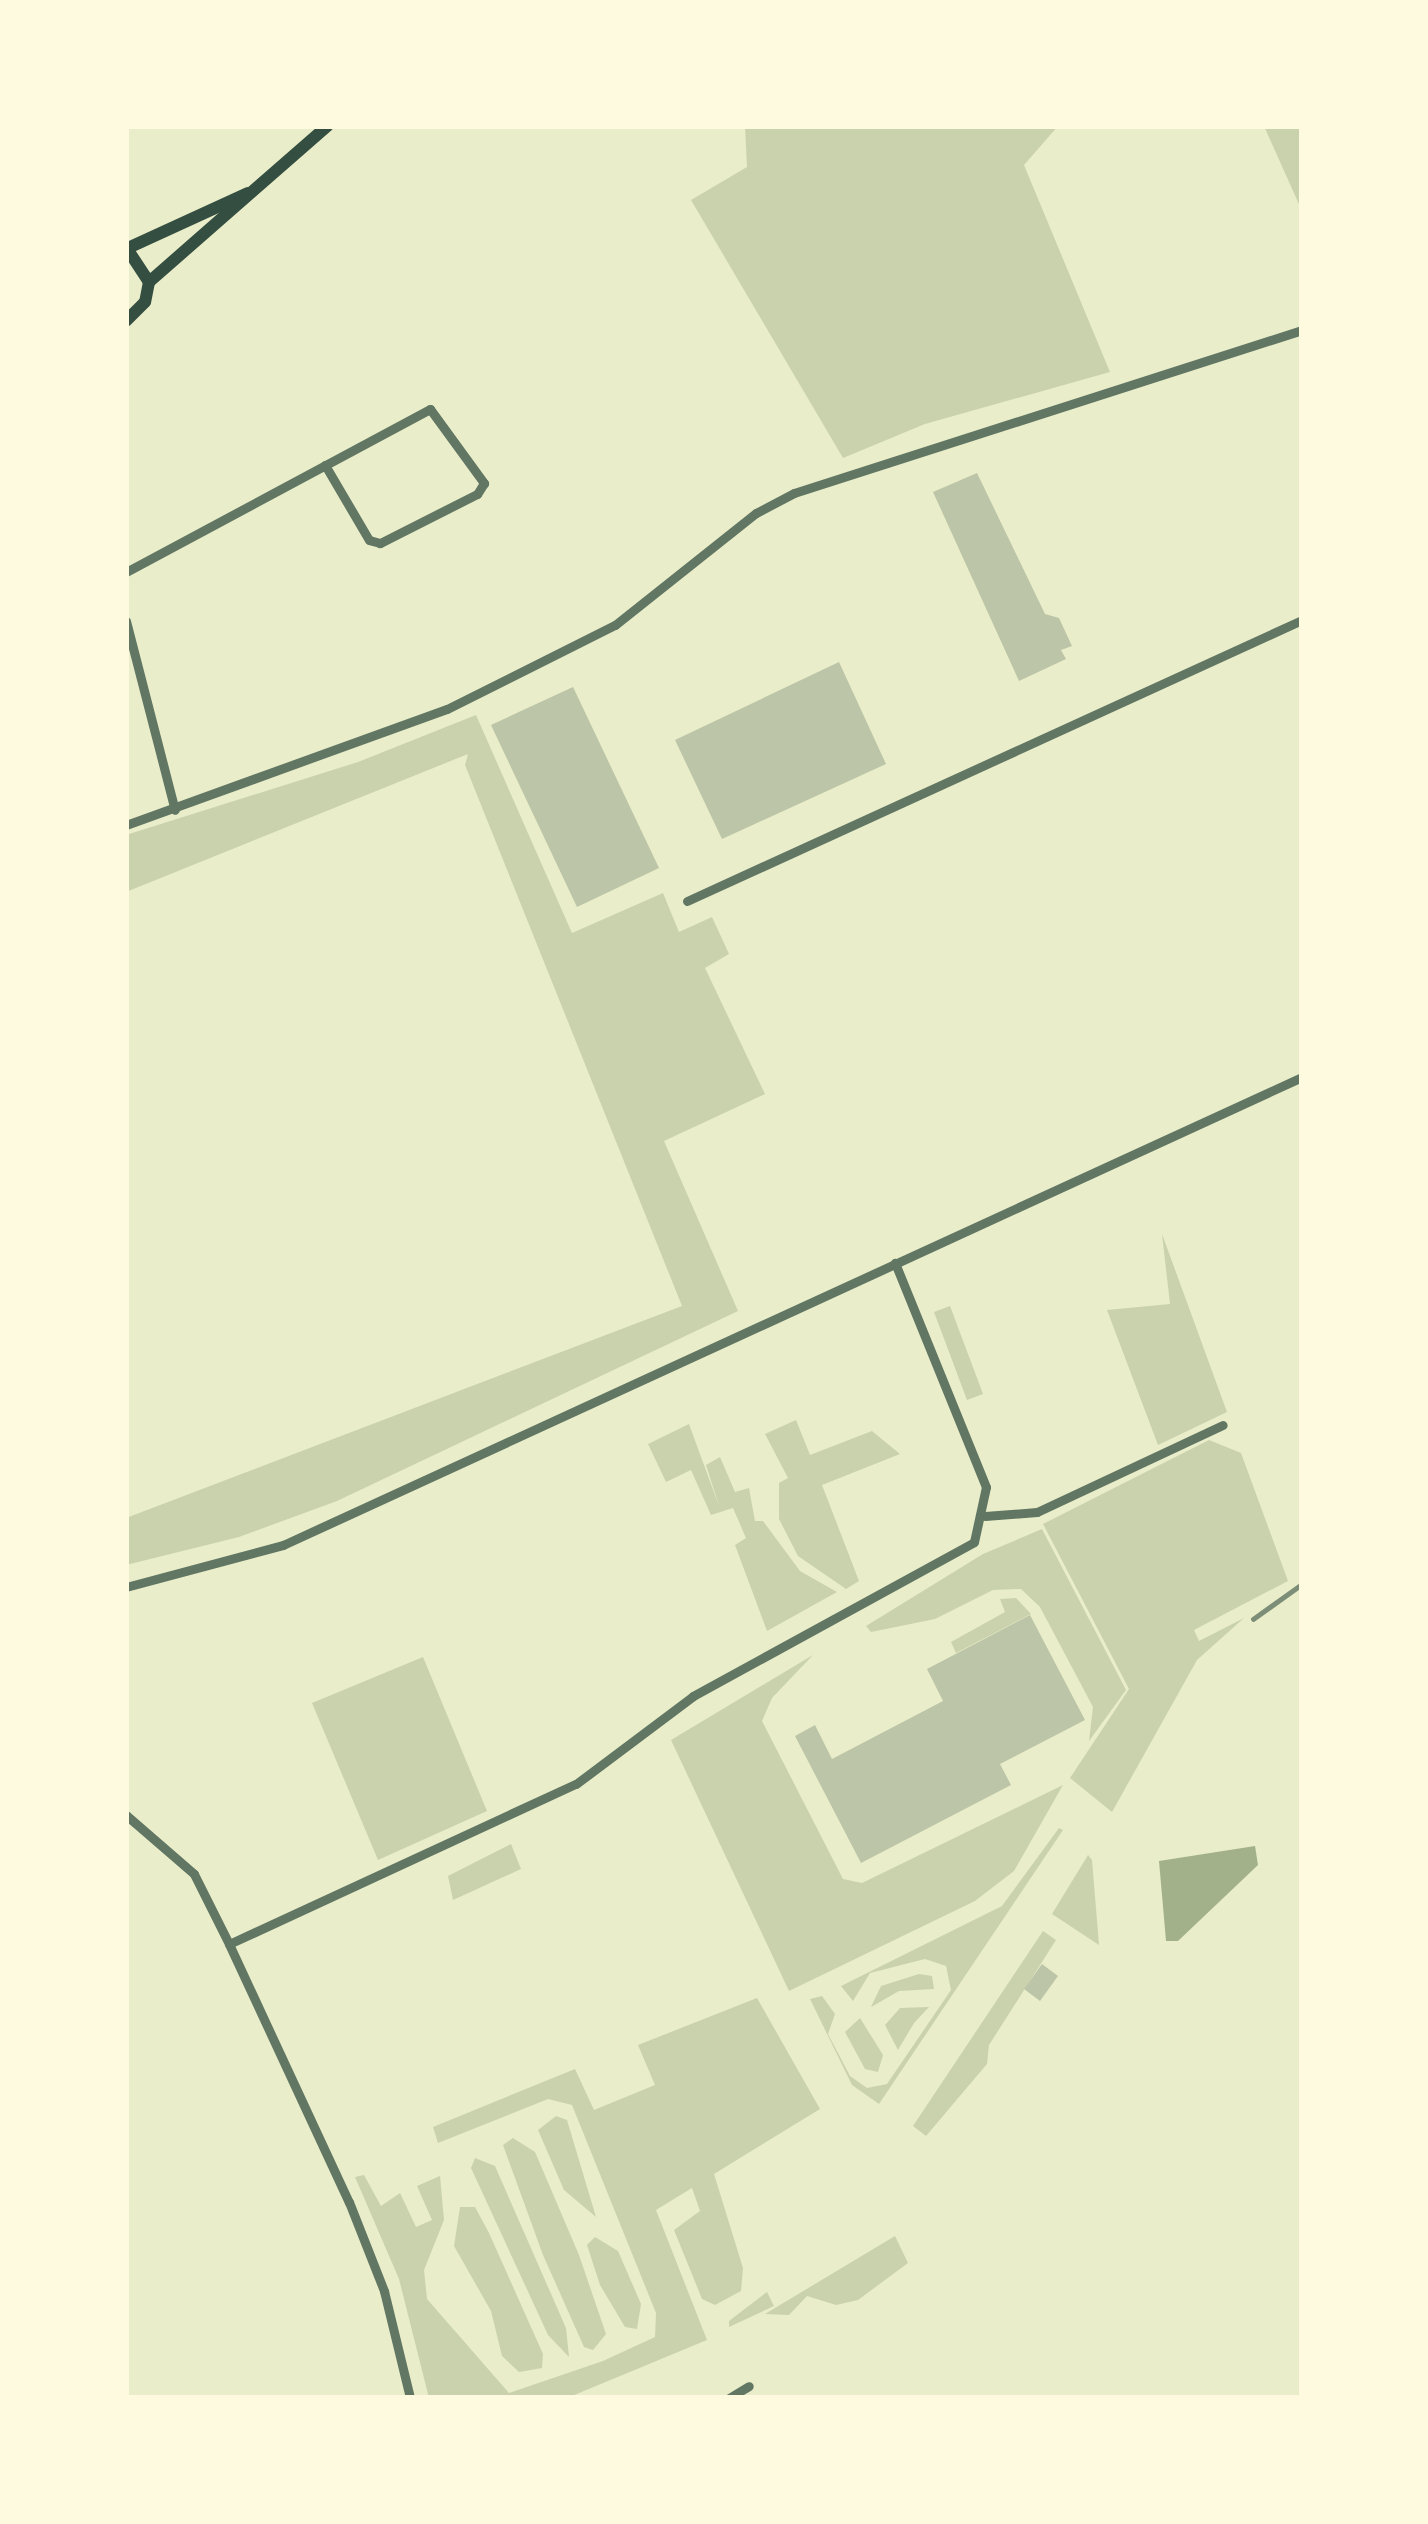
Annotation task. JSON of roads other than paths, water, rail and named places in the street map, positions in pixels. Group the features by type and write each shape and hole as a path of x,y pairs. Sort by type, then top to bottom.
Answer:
{"main road":[{"path":"126,321 145,302 149,282 327,126"},
{"path":"149,282 127,247 248,193"}],"street":[{"path":"126,825 447,709 615,625 756,513 794,493 1302,330"},
{"path":"126,572 325,465 430,409 484,483 477,494 380,543 369,540 325,465"},
{"path":"687,902 1302,620"},
{"path":"126,621 176,810"},
{"path":"126,1587 283,1545 1302,1077"},
{"path":"229,1944 576,1784 692,1696 974,1542 985,1516 986,1487 895,1263"},
{"path":"985,1516 1037,1513 1223,1425"},
{"path":"126,1815 194,1874 229,1944 342,2186 384,2291 410,2398"},
{"path":"729,2398 749,2386"}],"railway":[{"path":"1253,1619 1302,1584"}]}
